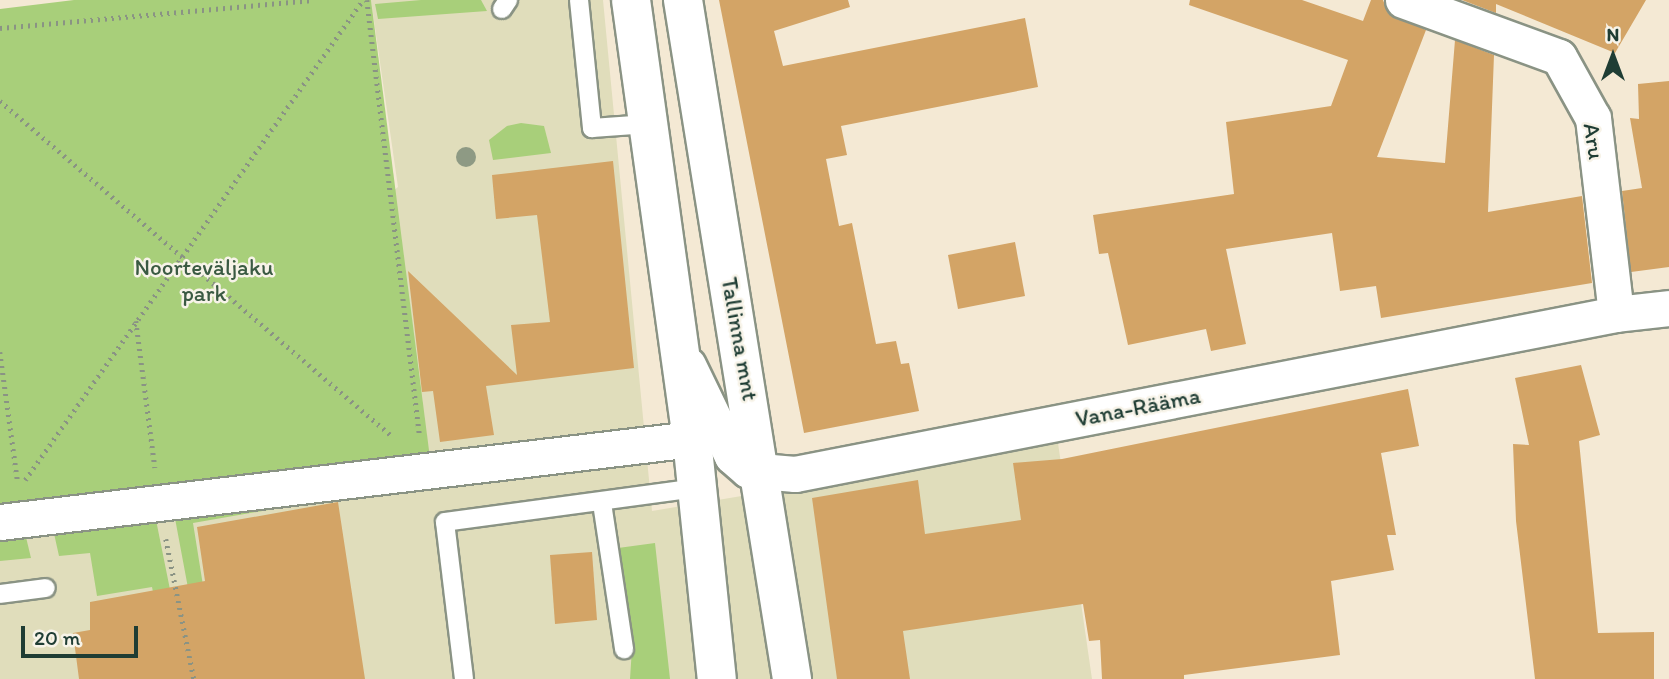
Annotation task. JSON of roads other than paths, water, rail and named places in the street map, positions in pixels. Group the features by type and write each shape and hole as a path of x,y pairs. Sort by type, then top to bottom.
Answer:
{"main road":[{"path":"632,0 692,439 717,679"},
{"name":"Tallinna mnt","path":"683,0 762,474 792,679"}],"street":[{"name":"Aru","path":"1403,0 1559,57 1593,118 1616,314"},
{"name":"Vana-Rääma","path":"762,474 795,474 1616,314 1669,308"},
{"path":"679,346 732,456 748,470 762,474"},
{"path":"0,522 424,467 692,439"}],"lane":[{"path":"579,0 592,128 648,124"},
{"path":"464,679 444,522 602,503 698,488"},
{"path":"602,503 624,649"},
{"path":"0,594 46,588"}],"park label":[{"name":"Noorteväljaku park","path":"204,280"}]}
